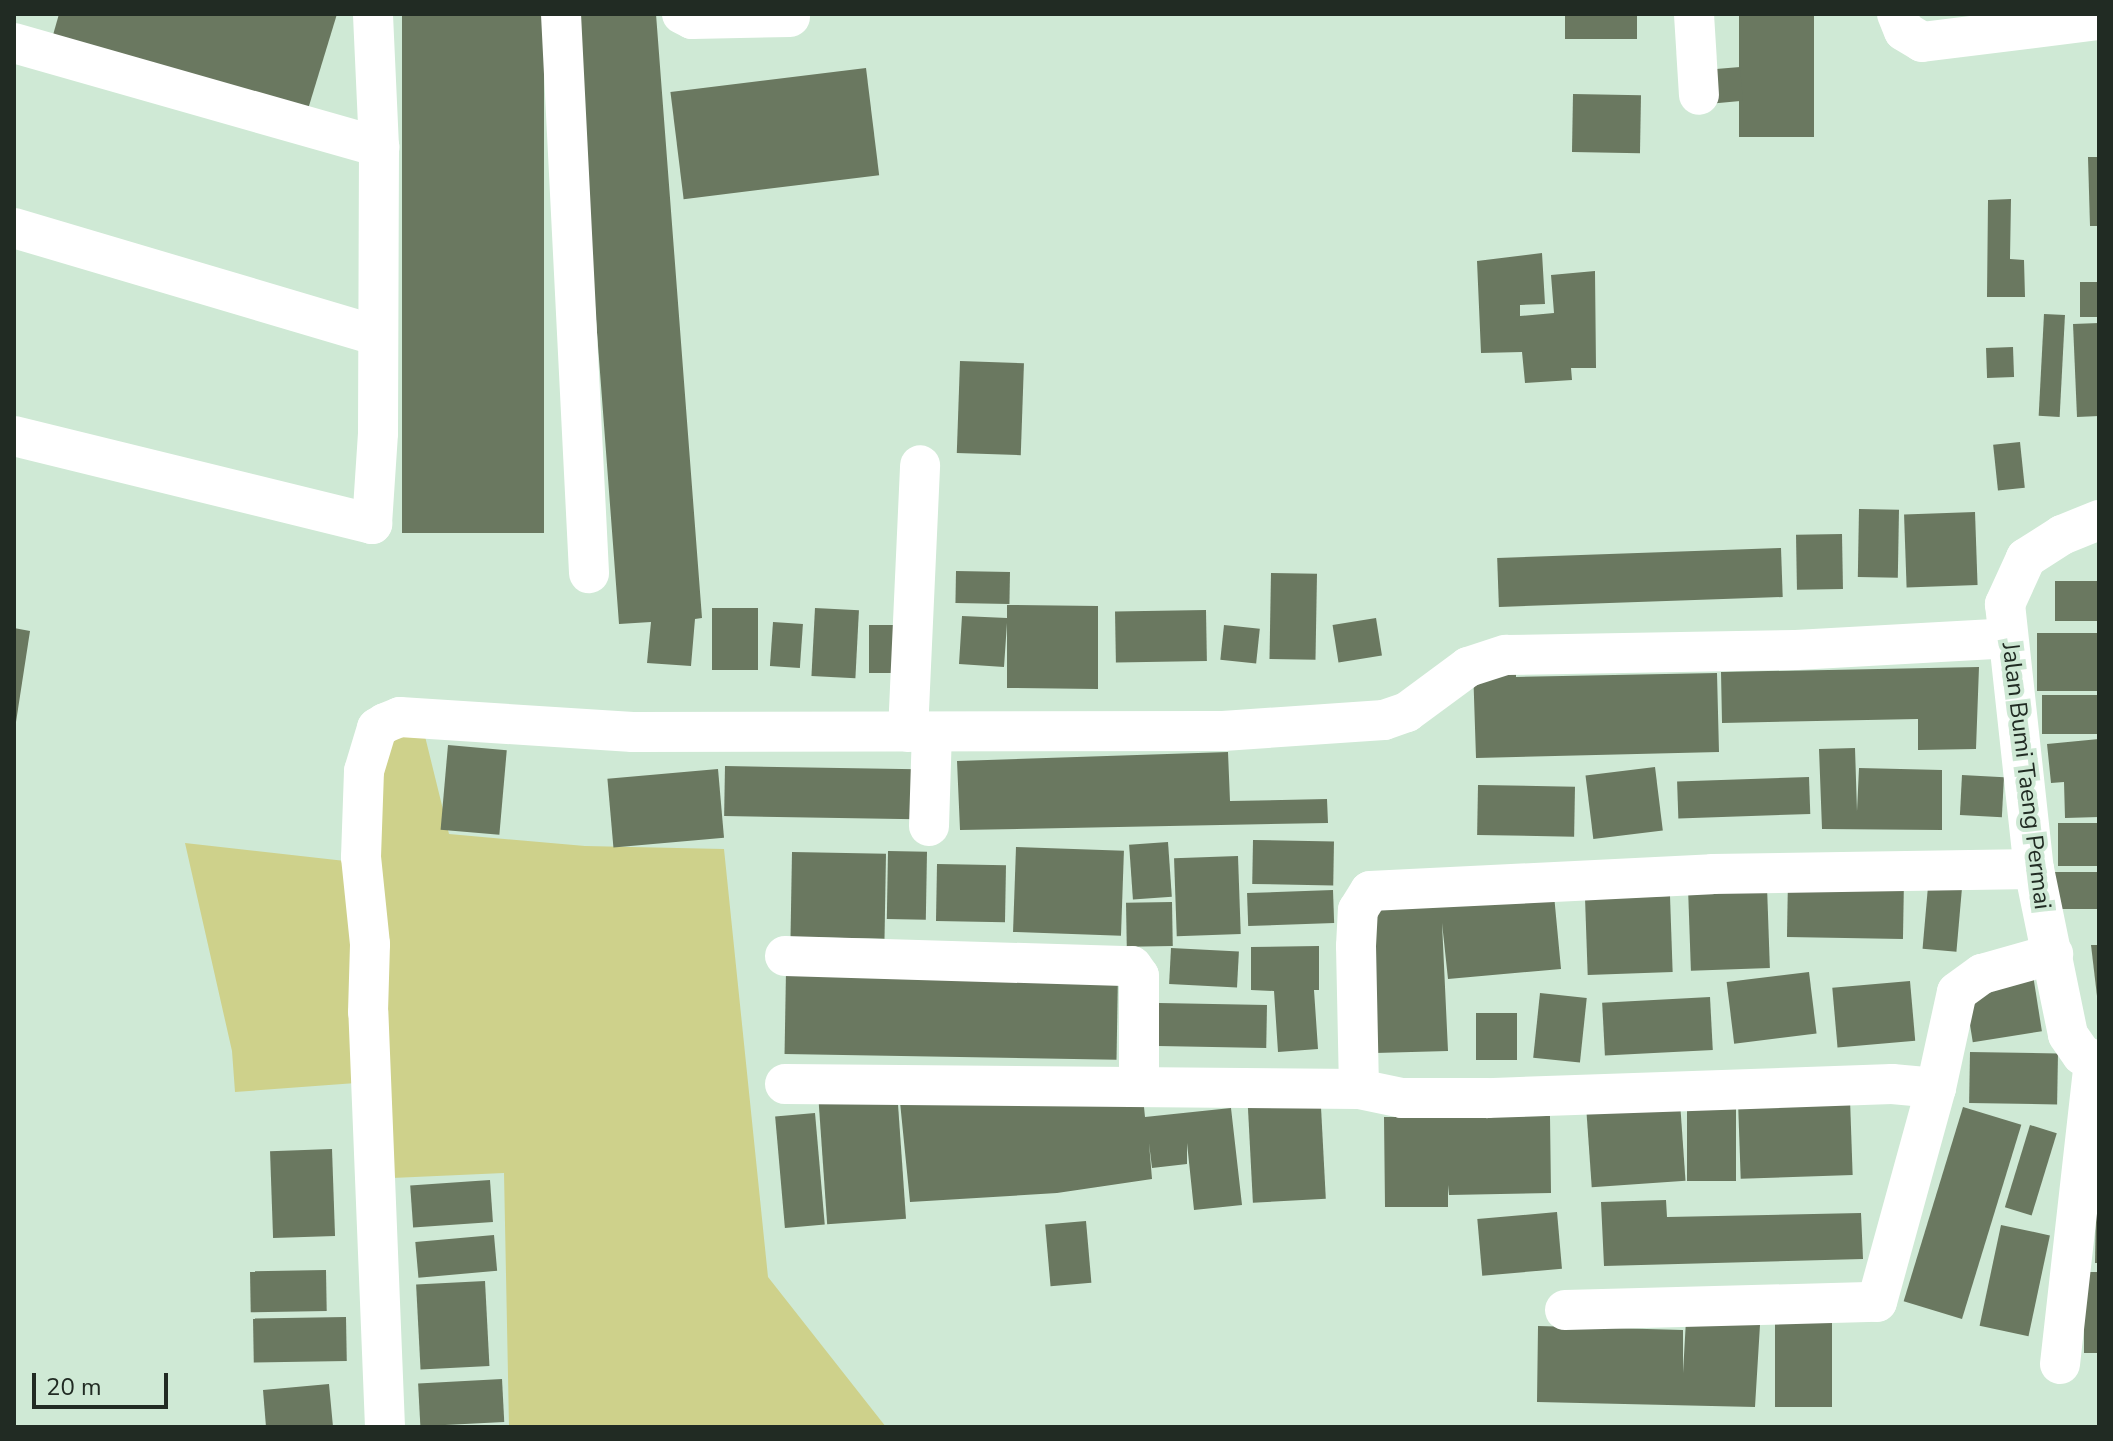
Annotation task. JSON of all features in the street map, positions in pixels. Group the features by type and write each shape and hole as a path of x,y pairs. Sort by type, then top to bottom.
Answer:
{"street":[{"path":"14,436 372,524 378,433 375,335 379,147 373,14"},
{"path":"561,14 589,573"},
{"path":"682,14 692,19 790,17"},
{"path":"1694,14 1699,95"},
{"path":"1897,14 1904,31 1922,42 2099,20"},
{"path":"14,43 379,147"},
{"path":"14,228 375,335"},
{"path":"920,465 920,732 929,826"},
{"name":"Jalan Bumi Taeng Permai","path":"2097,1062 2082,1055 2068,1035 2034,869 2005,604 2026,558 2099,520"},
{"path":"385,1427 368,1012 370,944 361,857 364,771 377,728 400,717 633,732 1223,731 1384,720 1407,712 1468,667 1506,655 1796,650 2008,638"},
{"path":"1359,1089 1358,910 1370,891 1712,874 2034,869"},
{"path":"1565,1310 1877,1302 1936,1088 1957,992 1982,974 2053,954"},
{"path":"785,956 1132,966 1139,976 1139,1087"},
{"path":"2060,1364 2097,1062"},
{"path":"785,1084 1359,1089 1402,1098 1487,1098 1892,1084 1936,1088"}],"green space":[{"path":"421,720 449,834 585,846 724,849 768,1277 886,1427 509,1427 504,1173 392,1178 356,1083 235,1092 232,1051 185,843 363,863 378,739"}],"building":[{"path":"59,14 337,14 305,119 51,42"},
{"path":"402,14 544,14 544,533 402,533"},
{"path":"573,14 656,14 702,618 695,619 691,666 647,663 651,622 619,624"},
{"path":"1565,14 1637,14 1637,39 1565,39"},
{"path":"1739,14 1814,14 1814,137 1739,137"},
{"path":"1740,67 1743,101 1716,103 1713,69"},
{"path":"866,68 879,175 684,199 670,92"},
{"path":"1573,94 1641,95 1640,153 1572,152"},
{"path":"2088,157 2099,157 2099,226 2090,226"},
{"path":"2011,199 2010,259 2024,260 2025,297 1987,297 1988,200"},
{"path":"1542,253 1545,304 1520,305 1520,316 1554,313 1551,275 1595,271 1596,368 1571,368 1572,380 1525,383 1522,352 1481,353 1477,261"},
{"path":"2080,282 2099,282 2099,317 2080,317"},
{"path":"2044,314 2065,315 2060,417 2039,416"},
{"path":"2099,323 2099,416 2077,417 2073,324"},
{"path":"2013,347 2014,377 1987,378 1986,348"},
{"path":"960,361 1024,363 1021,455 957,453"},
{"path":"2020,442 2025,488 1998,491 1993,445"},
{"path":"1859,509 1899,510 1898,578 1858,577"},
{"path":"1975,512 1978,585 1907,587 1904,514"},
{"path":"1842,534 1843,589 1797,590 1796,535"},
{"path":"1781,548 1783,597 1499,607 1497,558"},
{"path":"956,571 1010,572 1009,604 955,603"},
{"path":"1271,573 1317,574 1315,660 1269,659"},
{"path":"2055,581 2099,581 2099,621 2055,621"},
{"path":"1007,605 1098,606 1098,689 1007,688 1007,623 1004,667 959,664 962,616 1007,618"},
{"path":"712,608 758,608 758,670 712,670"},
{"path":"815,608 859,610 855,678 811,676"},
{"path":"1206,610 1207,661 1116,663 1115,612"},
{"path":"1376,618 1382,656 1338,662 1333,625"},
{"path":"773,622 803,624 800,668 770,666"},
{"path":"869,625 907,625 907,673 869,673"},
{"path":"1224,625 1260,629 1256,664 1220,660"},
{"path":"14,628 30,631 16,722 14,721"},
{"path":"2037,633 2099,633 2099,691 2037,691"},
{"path":"1516,665 1516,677 1717,673 1719,752 1476,758 1473,667"},
{"path":"1979,667 1976,749 1918,750 1918,719 1722,723 1721,672"},
{"path":"2042,695 2099,695 2099,734 2042,734"},
{"path":"2099,739 2099,817 2065,818 2064,782 2051,783 2047,744"},
{"path":"448,745 507,750 499,835 441,830"},
{"path":"1855,748 1857,811 1859,768 1942,770 1942,830 1822,829 1819,749"},
{"path":"1228,752 1230,801 1327,799 1328,823 960,830 957,761"},
{"path":"725,766 917,769 916,819 724,816"},
{"path":"1655,767 1663,831 1593,839 1586,776"},
{"path":"718,769 724,838 613,847 607,779"},
{"path":"1962,775 2004,777 2002,817 1960,815"},
{"path":"1809,777 1810,814 1678,819 1677,782"},
{"path":"1478,785 1575,787 1574,837 1477,835"},
{"path":"2058,823 2099,823 2099,866 2058,866"},
{"path":"1253,840 1334,841 1333,885 1252,884"},
{"path":"1168,842 1172,897 1133,900 1129,845"},
{"path":"1016,847 1124,851 1121,936 1013,932"},
{"path":"888,851 927,852 926,920 887,919"},
{"path":"792,852 886,854 885,939 791,937"},
{"path":"1238,856 1241,934 1177,936 1174,858"},
{"path":"937,864 1006,865 1005,922 936,921"},
{"path":"2053,872 2099,872 2099,909 2053,909"},
{"path":"1929,875 1963,878 1956,952 1923,949"},
{"path":"1788,878 1904,880 1903,939 1787,937"},
{"path":"1767,886 1770,968 1691,971 1688,889"},
{"path":"1333,890 1334,923 1248,926 1247,893"},
{"path":"1554,895 1561,969 1448,979 1442,923 1448,1051 1375,1053 1369,907"},
{"path":"1670,896 1673,972 1588,975 1585,899"},
{"path":"1172,902 1173,946 1127,947 1126,903"},
{"path":"2091,945 2099,945 2099,996 2097,996"},
{"path":"1319,946 1319,990 1314,990 1318,1049 1278,1052 1274,991 1251,990 1251,947"},
{"path":"1171,948 1239,952 1237,988 1169,984"},
{"path":"786,971 1118,977 1117,1060 785,1054"},
{"path":"1809,972 1817,1034 1734,1044 1727,982"},
{"path":"2033,975 2042,1031 1973,1042 1964,986"},
{"path":"1910,981 1915,1041 1838,1048 1832,988"},
{"path":"1540,993 1587,998 1580,1063 1533,1058"},
{"path":"1710,997 1713,1050 1605,1056 1602,1003"},
{"path":"1159,1003 1267,1005 1266,1048 1158,1046"},
{"path":"1476,1013 1517,1013 1517,1060 1476,1060"},
{"path":"1970,1052 2058,1054 2057,1105 1969,1103"},
{"path":"1320,1088 1326,1199 1253,1203 1247,1092"},
{"path":"897,1090 906,1219 827,1224 818,1096"},
{"path":"1143,1097 1145,1117 1231,1108 1242,1205 1194,1210 1187,1143 1187,1164 1152,1168 1149,1143 1152,1179 1057,1193 910,1202 900,1102"},
{"path":"1850,1099 1853,1175 1741,1179 1738,1103"},
{"path":"1687,1100 1736,1100 1736,1181 1687,1181"},
{"path":"1680,1102 1686,1181 1592,1187 1586,1109"},
{"path":"1963,1107 2021,1125 1962,1319 1904,1301"},
{"path":"815,1113 825,1225 785,1228 775,1116"},
{"path":"1550,1116 1551,1193 1449,1195 1448,1185 1448,1207 1385,1207 1384,1117"},
{"path":"2030,1125 2057,1133 2032,1215 2005,1207"},
{"path":"332,1149 335,1236 273,1238 270,1151"},
{"path":"490,1180 493,1222 413,1227 410,1186"},
{"path":"1666,1200 1667,1217 1861,1213 1863,1259 1604,1266 1601,1202"},
{"path":"1557,1212 1562,1269 1482,1276 1477,1219"},
{"path":"2096,1212 2099,1212 2099,1263 2095,1263"},
{"path":"1086,1221 1091,1283 1051,1286 1045,1225"},
{"path":"2001,1225 2050,1235 2028,1336 1980,1326"},
{"path":"494,1235 497,1271 418,1278 415,1242"},
{"path":"326,1270 327,1311 251,1312 250,1271"},
{"path":"2084,1272 2099,1272 2099,1353 2084,1353"},
{"path":"485,1281 489,1366 421,1369 416,1285"},
{"path":"346,1317 347,1361 254,1363 253,1319"},
{"path":"1686,1320 1760,1325 1755,1407 1537,1402 1538,1326 1683,1330 1683,1373"},
{"path":"1775,1322 1832,1322 1832,1407 1775,1407"},
{"path":"502,1379 504,1422 420,1426 418,1383"},
{"path":"329,1384 333,1427 266,1427 263,1390"}]}
